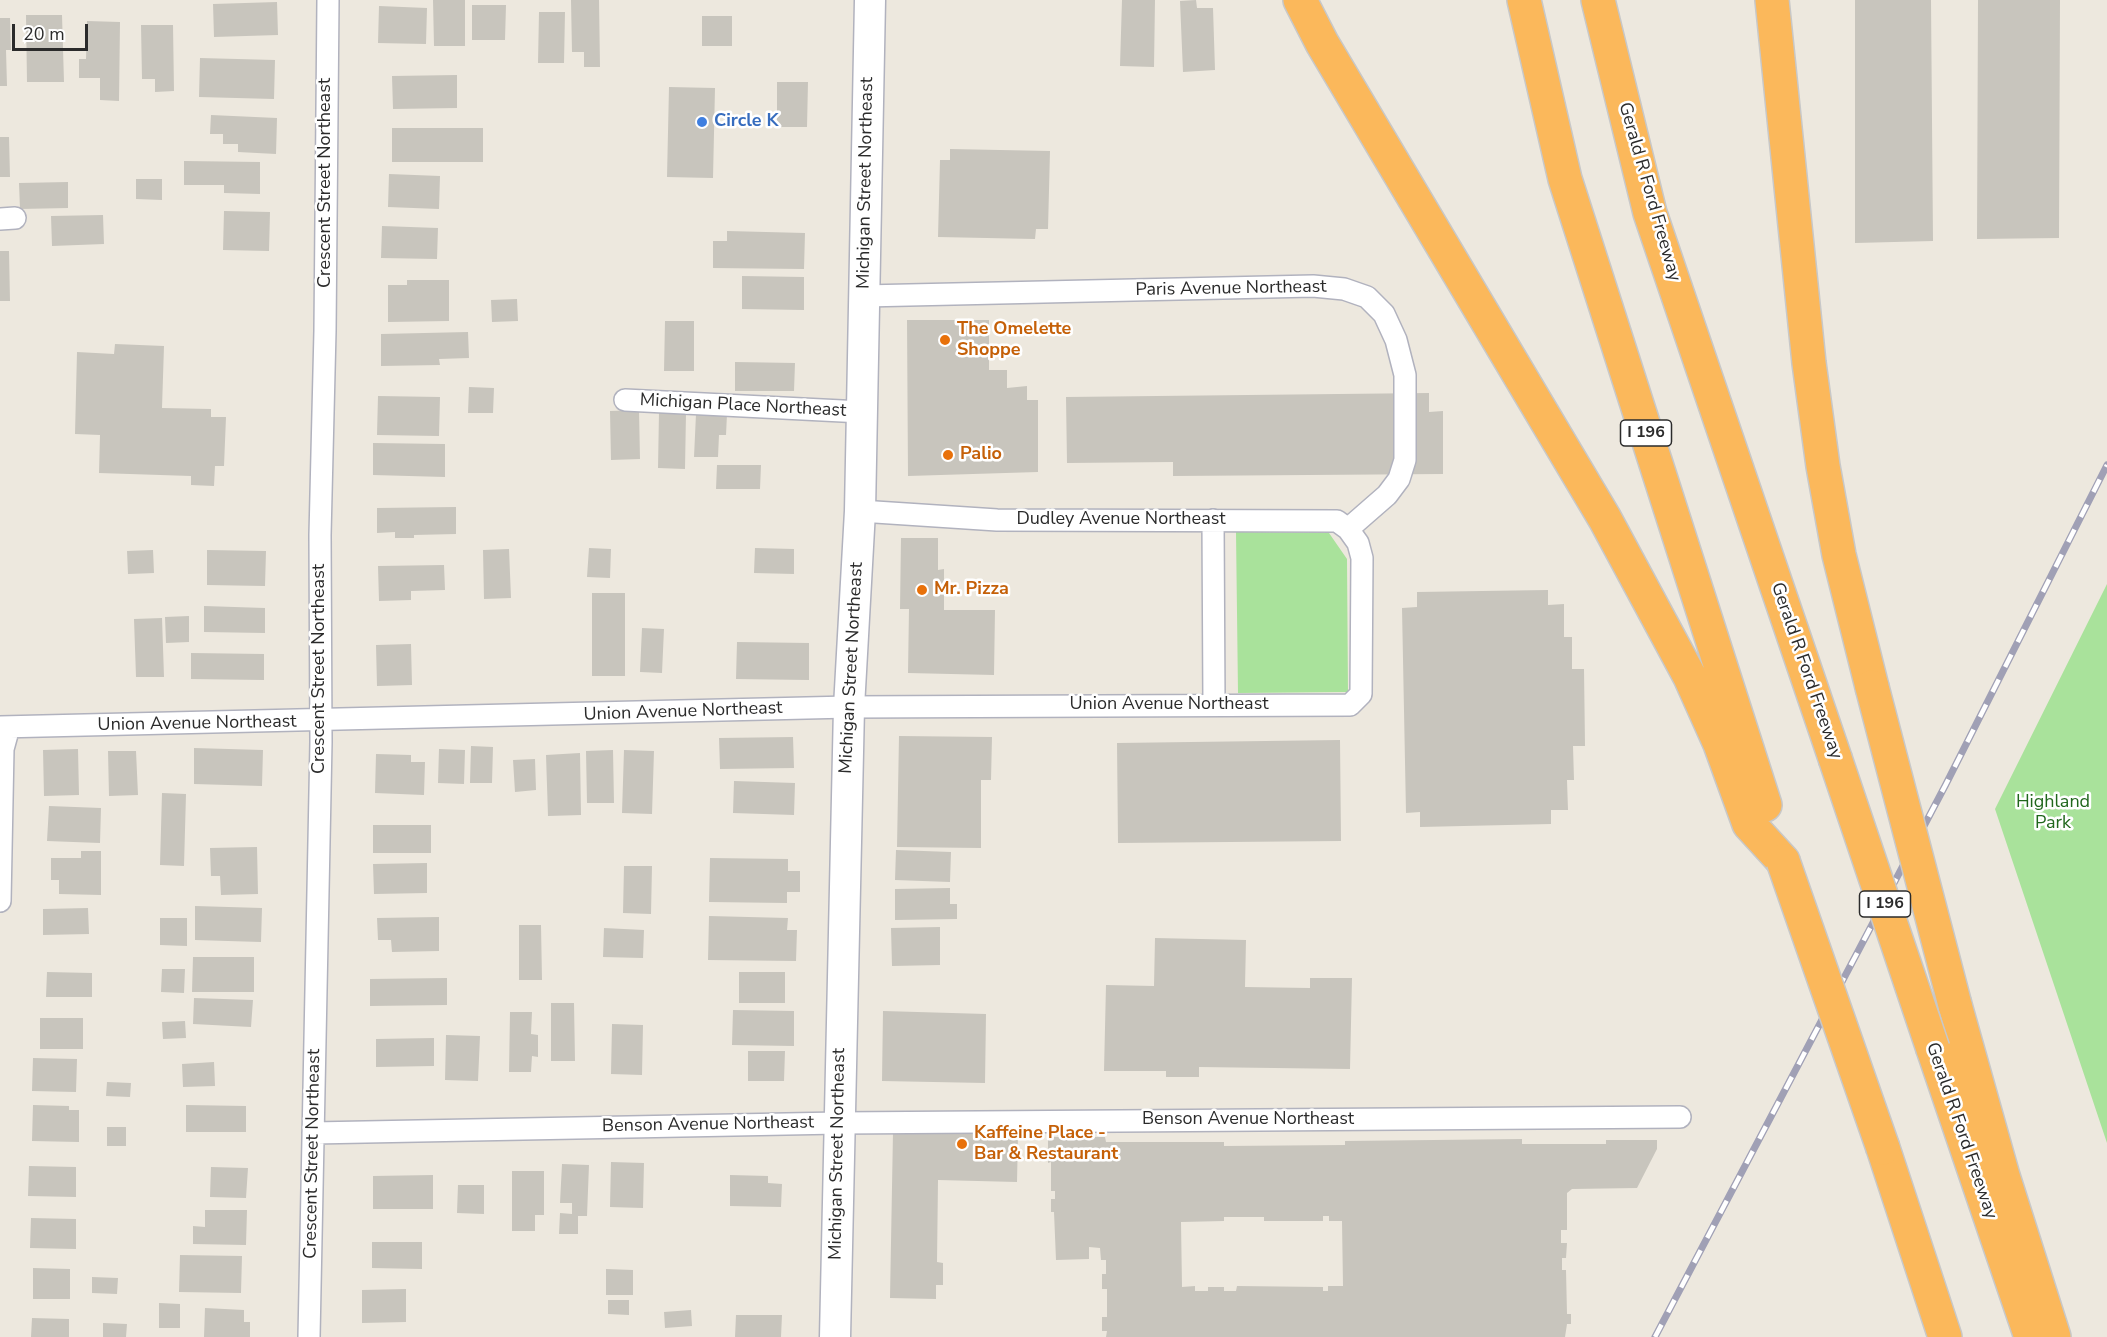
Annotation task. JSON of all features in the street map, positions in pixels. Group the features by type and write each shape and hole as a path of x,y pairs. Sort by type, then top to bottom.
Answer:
{"highway":[{"path":"1300,0 1322,43 1610,529 1690,677 1720,744 1749,824 1782,861"},
{"name":"I 196","path":"1524,0 1565,179 1782,861 1883,1148 1945,1337"},
{"name":"Gerald R Ford Freeway","path":"1598,0 1650,213 2031,1337"},
{"path":"1772,0 1809,363 1823,466 1839,555 2003,1176 2054,1337"}],"main road":[{"name":"Michigan Street Northeast","path":"835,1337 849,707 860,511 870,0"}],"street":[{"name":"Crescent Street Northeast","path":"309,1337 321,721 320,535 325,331 328,0"},
{"name":"Paris Avenue Northeast","path":"864,296 1313,286 1344,289 1366,297 1384,314 1396,340 1405,375 1405,460 1400,479 1387,495 1348,529"},
{"name":"Michigan Place Northeast","path":"625,399 862,412"},
{"name":"Dudley Avenue Northeast","path":"860,511 997,520 1337,521 1348,529"},
{"path":"1213,520 1214,705"},
{"name":"Union Avenue Northeast","path":"5,727 849,707 1350,705 1361,694 1362,558 1358,543 1348,529"},
{"path":"0,901 5,727"},
{"name":"Benson Avenue Northeast","path":"313,1132 839,1123 1680,1117"}],"green space":[{"path":"1236,532 1329,533 1347,559 1348,692 1238,693"},
{"name":"Highland Park","path":"2107,584 2107,1143 1995,809"}],"building":[{"path":"433,0 465,0 465,46 434,46"},
{"path":"571,0 599,0 600,67 584,67 584,52 572,52"},
{"path":"1122,0 1155,0 1154,67 1120,66"},
{"path":"1196,0 1197,8 1213,8 1215,70 1183,72 1180,1"},
{"path":"1855,0 1931,0 1933,241 1855,243"},
{"path":"1978,0 2060,0 2059,238 1977,239"},
{"path":"277,2 278,35 214,37 213,4"},
{"path":"472,5 506,5 505,40 472,40"},
{"path":"379,6 427,8 426,44 378,43"},
{"path":"539,12 565,12 564,63 538,63"},
{"path":"26,15 62,15 64,82 27,82"},
{"path":"702,16 732,16 732,46 702,46"},
{"path":"0,18 10,18 11,50 6,50 7,86 0,86"},
{"path":"87,21 120,22 119,101 100,100 100,78 79,78 79,59 86,59"},
{"path":"141,25 173,25 174,91 155,92 155,79 142,79"},
{"path":"200,58 275,60 274,99 199,97"},
{"path":"457,75 457,108 393,109 392,76"},
{"path":"777,82 808,82 807,127 777,127"},
{"path":"669,87 715,88 713,178 667,177"},
{"path":"211,115 277,118 276,154 238,152 238,144 223,144 223,134 210,134"},
{"path":"392,128 483,128 483,162 392,162"},
{"path":"0,137 9,137 10,177 0,177"},
{"path":"950,149 1050,151 1048,229 1036,229 1035,239 938,237 940,160 950,160"},
{"path":"184,161 260,162 260,194 224,193 224,185 184,185"},
{"path":"389,174 440,176 439,209 388,207"},
{"path":"136,179 162,179 162,200 136,199"},
{"path":"68,182 68,208 20,209 19,183"},
{"path":"224,211 270,212 269,251 223,250"},
{"path":"103,215 104,244 52,246 51,216"},
{"path":"382,226 438,228 437,259 381,258"},
{"path":"727,231 805,233 804,269 713,268 713,241 727,241"},
{"path":"0,251 9,251 10,301 0,301"},
{"path":"742,276 804,277 804,310 742,309"},
{"path":"407,280 449,280 449,321 388,322 388,285 407,285"},
{"path":"517,299 518,321 492,322 491,300"},
{"path":"907,320 989,320 989,370 1007,370 1007,388 1027,386 1027,400 1038,400 1038,472 908,476"},
{"path":"665,321 694,321 694,371 664,371"},
{"path":"468,332 469,358 439,359 440,365 381,366 381,334"},
{"path":"115,344 164,346 162,408 211,409 211,417 226,417 224,466 215,466 214,486 191,485 191,476 99,473 100,435 75,434 77,352 114,354"},
{"path":"735,362 795,363 794,391 735,391"},
{"path":"469,387 494,388 493,413 468,413"},
{"path":"1429,393 1429,412 1443,411 1443,474 1173,476 1173,462 1067,463 1066,397"},
{"path":"378,396 440,397 439,436 377,435"},
{"path":"639,410 640,459 611,460 610,411"},
{"path":"659,412 686,413 685,469 658,468"},
{"path":"696,414 727,414 726,435 719,435 718,457 694,457"},
{"path":"373,443 445,444 445,477 373,475"},
{"path":"717,465 761,465 760,489 716,489"},
{"path":"456,507 456,534 395,538 395,532 377,533 377,508"},
{"path":"901,538 938,538 938,570 944,569 944,610 995,610 994,675 908,673 909,609 900,609"},
{"path":"589,548 611,549 610,578 587,577"},
{"path":"755,548 794,549 794,574 754,573"},
{"path":"509,549 511,598 484,599 483,550"},
{"path":"153,550 154,573 128,574 127,551"},
{"path":"207,550 266,551 265,586 207,585"},
{"path":"444,565 445,590 411,591 411,600 379,601 378,566"},
{"path":"1548,590 1548,605 1564,604 1564,637 1572,637 1572,669 1584,669 1585,746 1573,746 1574,780 1567,780 1568,810 1551,810 1551,824 1420,827 1420,812 1406,813 1402,608 1417,607 1417,592"},
{"path":"592,593 625,593 625,676 592,676"},
{"path":"204,606 265,608 265,633 204,632"},
{"path":"189,616 189,642 166,643 165,617"},
{"path":"162,618 164,677 136,677 134,619"},
{"path":"642,628 664,629 662,673 640,672"},
{"path":"737,642 809,643 809,680 736,679"},
{"path":"411,644 412,685 377,686 376,645"},
{"path":"191,653 264,654 264,680 191,679"},
{"path":"899,736 992,737 991,780 981,780 981,848 897,847"},
{"path":"793,737 794,768 720,769 719,738"},
{"path":"1340,740 1341,841 1118,843 1117,743"},
{"path":"471,746 493,747 492,783 470,783"},
{"path":"194,748 263,750 262,786 194,784"},
{"path":"78,749 79,795 44,796 43,750"},
{"path":"439,749 465,750 464,784 438,783"},
{"path":"613,750 614,803 587,803 586,751"},
{"path":"624,750 654,751 652,814 622,813"},
{"path":"108,751 136,751 138,795 109,796"},
{"path":"580,753 581,815 548,816 546,755"},
{"path":"376,754 411,755 411,762 425,762 424,795 375,793"},
{"path":"535,759 536,790 515,792 513,760"},
{"path":"734,781 795,783 794,815 733,813"},
{"path":"162,793 186,794 184,866 160,865"},
{"path":"49,806 101,808 100,843 47,841"},
{"path":"373,825 431,825 431,853 373,853"},
{"path":"257,847 258,894 221,895 220,876 211,876 210,848"},
{"path":"896,850 951,852 950,882 895,880"},
{"path":"81,851 101,851 101,895 59,894 59,880 51,880 51,858 81,858"},
{"path":"710,858 788,859 788,871 800,871 800,892 787,892 787,903 709,902"},
{"path":"427,863 427,893 374,894 373,864"},
{"path":"624,866 652,866 651,914 623,913"},
{"path":"950,888 950,904 957,904 957,919 895,920 895,889"},
{"path":"195,906 262,908 261,942 195,940"},
{"path":"88,908 89,934 43,935 43,909"},
{"path":"709,916 788,918 787,930 797,930 796,961 708,960"},
{"path":"439,917 439,951 392,952 391,940 378,940 377,918"},
{"path":"160,918 187,918 187,946 160,945"},
{"path":"519,925 541,925 542,980 519,980"},
{"path":"940,927 940,965 892,966 891,928"},
{"path":"604,928 644,930 643,958 603,957"},
{"path":"1155,938 1246,940 1245,987 1310,988 1310,978 1352,978 1350,1069 1199,1067 1199,1077 1166,1077 1166,1071 1104,1071 1106,985 1154,986"},
{"path":"193,957 254,957 254,992 192,992"},
{"path":"162,969 185,969 184,993 161,992"},
{"path":"47,972 92,973 92,997 46,997"},
{"path":"739,972 785,972 785,1003 739,1003"},
{"path":"447,978 447,1005 370,1006 370,979"},
{"path":"194,998 253,1000 251,1027 193,1024"},
{"path":"551,1003 574,1003 575,1061 551,1061"},
{"path":"733,1010 794,1011 794,1046 732,1045"},
{"path":"883,1011 986,1014 985,1083 882,1081"},
{"path":"510,1012 532,1012 531,1034 538,1035 538,1057 532,1056 531,1072 509,1072"},
{"path":"40,1018 83,1018 83,1049 40,1049"},
{"path":"185,1021 186,1038 163,1039 162,1022"},
{"path":"612,1024 643,1025 642,1075 611,1074"},
{"path":"446,1035 480,1036 478,1081 445,1080"},
{"path":"434,1038 434,1066 376,1067 376,1039"},
{"path":"748,1051 785,1051 784,1081 748,1081"},
{"path":"33,1058 77,1059 76,1092 32,1091"},
{"path":"214,1062 215,1086 183,1087 182,1064"},
{"path":"107,1082 131,1083 130,1097 106,1096"},
{"path":"33,1105 69,1106 69,1110 79,1110 79,1142 32,1141"},
{"path":"186,1105 246,1106 246,1132 186,1132"},
{"path":"107,1127 126,1127 126,1146 107,1146"},
{"path":"893,1132 1018,1134 1017,1182 938,1180 937,1262 943,1263 943,1285 936,1285 936,1299 890,1298"},
{"path":"1048,1137 1105,1137 1106,1142 1224,1142 1224,1146 1345,1145 1345,1141 1522,1139 1522,1144 1606,1144 1606,1140 1657,1140 1657,1149 1637,1188 1572,1189 1567,1193 1567,1230 1561,1230 1561,1243 1567,1243 1566,1258 1562,1258 1562,1270 1566,1270 1567,1314 1571,1314 1571,1324 1567,1324 1565,1337 1106,1337 1107,1331 1102,1331 1102,1317 1107,1317 1107,1289 1102,1289 1102,1274 1106,1274 1106,1260 1101,1260 1100,1248 1089,1247 1089,1259 1056,1260 1054,1212 1051,1212 1051,1199 1055,1199 1055,1191 1051,1191 1051,1162 1048,1163","holes":["1323,1216 1329,1216 1329,1221 1342,1221 1343,1286 1328,1286 1328,1291 1323,1291 1323,1287 1237,1286 1236,1291 1224,1291 1224,1287 1208,1287 1208,1291 1195,1291 1195,1286 1182,1287 1181,1222 1224,1221 1224,1217 1264,1217 1264,1221 1323,1221"]},
{"path":"611,1162 644,1163 643,1208 610,1207"},
{"path":"562,1164 589,1165 587,1216 578,1216 578,1234 559,1234 560,1213 572,1214 572,1203 560,1203"},
{"path":"29,1166 76,1167 76,1197 28,1196"},
{"path":"211,1167 248,1168 246,1198 210,1197"},
{"path":"512,1171 544,1171 544,1215 535,1215 535,1231 512,1231"},
{"path":"433,1175 433,1209 373,1209 373,1176"},
{"path":"730,1175 768,1176 768,1183 782,1184 781,1207 730,1206"},
{"path":"458,1185 484,1185 484,1214 457,1213"},
{"path":"205,1210 247,1210 246,1245 193,1244 193,1226 205,1227"},
{"path":"31,1218 76,1219 76,1249 30,1248"},
{"path":"372,1242 422,1242 422,1269 372,1268"},
{"path":"180,1255 242,1256 241,1293 179,1292"},
{"path":"33,1268 70,1269 70,1299 33,1299"},
{"path":"606,1269 633,1270 633,1295 606,1295"},
{"path":"92,1277 118,1278 117,1294 92,1293"},
{"path":"406,1289 406,1322 362,1323 362,1290"},
{"path":"608,1300 629,1300 629,1315 608,1314"},
{"path":"159,1303 180,1304 180,1328 159,1328"},
{"path":"205,1308 244,1310 244,1322 250,1322 250,1337 204,1337"},
{"path":"691,1310 692,1326 665,1328 664,1312"},
{"path":"736,1315 782,1315 781,1337 735,1337"},
{"path":"32,1318 69,1319 69,1337 31,1337"},
{"path":"103,1323 127,1324 126,1337 103,1337"}],"railway":[{"path":"1655,1337 1945,786 2107,465"}],"place":[{"name":"Circle K","path":"702,122"},
{"name":"The Omelette Shoppe","path":"945,340"},
{"name":"Palio","path":"948,455"},
{"name":"Mr. Pizza","path":"922,590"},
{"name":"Kaffeine Place - Bar & Restaurant","path":"962,1144"}]}
